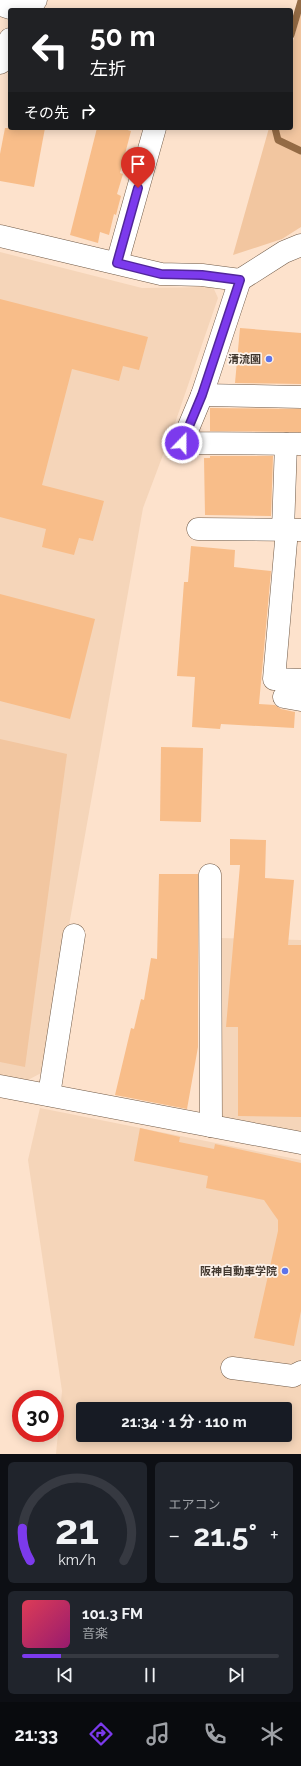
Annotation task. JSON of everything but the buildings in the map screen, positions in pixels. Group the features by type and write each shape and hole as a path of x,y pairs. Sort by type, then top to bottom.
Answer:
{"street":[{"path":"0,63 2,54 8,43"},
{"path":"117,263 154,130"},
{"path":"0,236 161,274 202,275 240,280"},
{"path":"301,245 284,252 240,280 202,395 182,443 293,444 290,530 291,575 285,645 274,679 301,680"},
{"path":"202,395 301,397"},
{"path":"198,529 290,530"},
{"path":"210,875 211,1126"},
{"path":"49,1094 74,935"},
{"path":"0,1086 301,1142"},
{"path":"232,1368 293,1376 301,1372"}],"shaded area":[{"path":"301,12 301,227 282,239 233,255 268,130 293,130 293,41"},
{"path":"0,252 142,288 213,287 218,298 175,423 143,508 43,1072 28,1080 0,1075"},
{"path":"0,739 67,754 25,1067 0,1062"},
{"path":"220,938 301,940 301,1137 217,1116"},
{"name":"阪神自動車学院","path":"40,1108 301,1160 301,1454 56,1454 57,1442 64,1442 64,1390 62,1390 28,1160"}],"waterway":[{"path":"293,28 301,1"},
{"path":"276,130 278,140 301,151"}],"place":[{"name":"清流園","path":"269,359"},
{"name":"阪神自動車学院","path":"285,1271"}],"route":[{"path":"138,188 117,263 161,274 202,275 240,280 202,395 182,443"}]}
